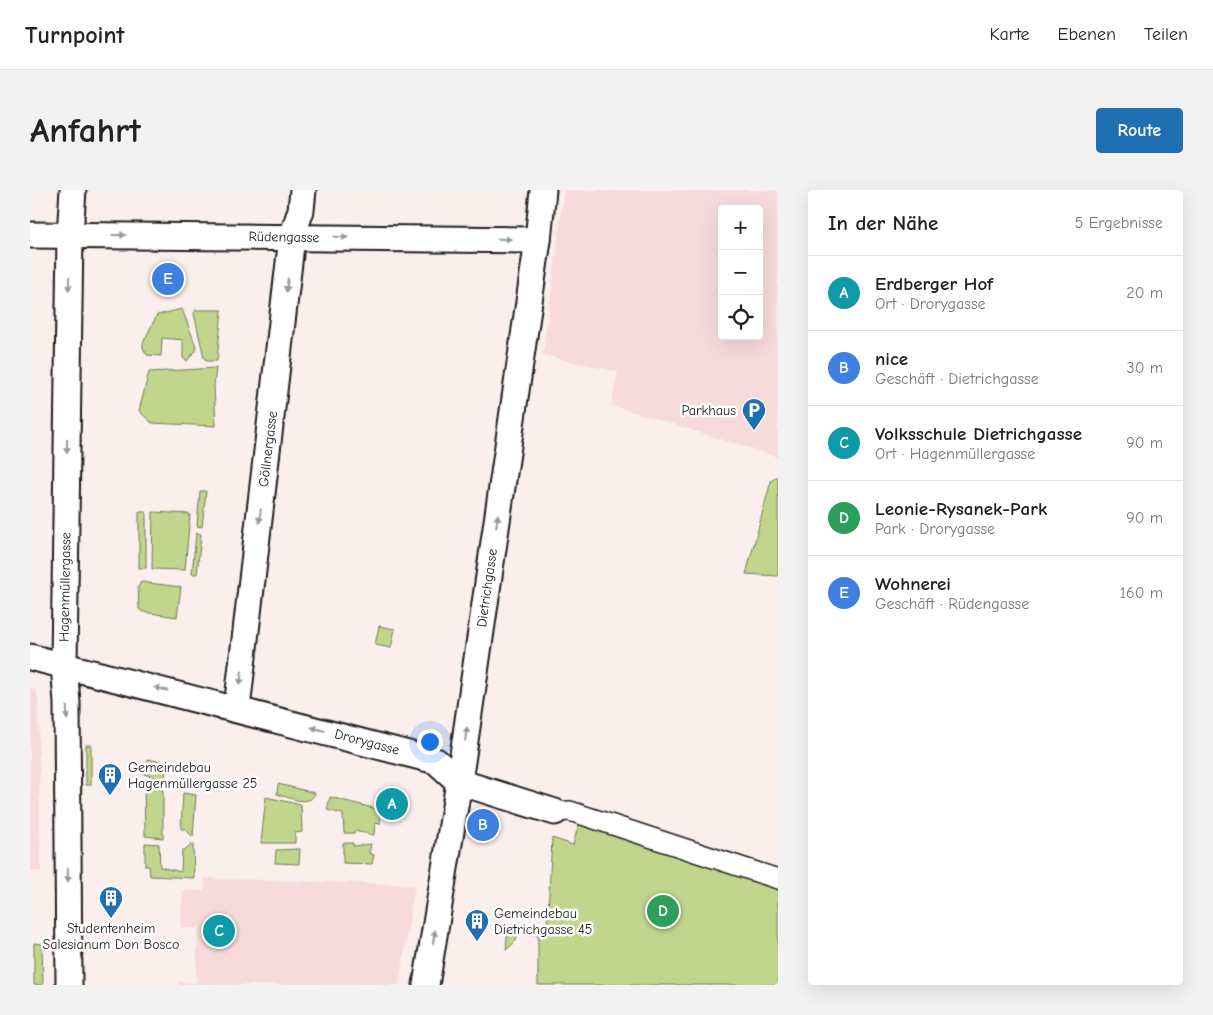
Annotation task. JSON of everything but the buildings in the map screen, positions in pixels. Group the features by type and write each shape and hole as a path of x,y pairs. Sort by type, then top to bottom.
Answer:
{"street":[{"name":"Hagenmüllergasse","path":"69,985 67,702 64,664 70,235 73,190"},
{"name":"Göllnergasse","path":"238,708 292,237 301,210 303,190"},
{"name":"Dietrichgasse","path":"426,985 459,782 538,240 542,190"},
{"name":"Rüdengasse","path":"30,235 538,240"},
{"name":"Drorygasse","path":"30,657 238,708 436,761 459,782 555,812 570,811 778,879"}],"shaded area":[{"path":"564,190 778,190 778,457 611,405 618,372 543,355"},
{"path":"30,687 36,691 38,698 41,871 30,871"},
{"path":"205,878 415,885 399,985 179,985 179,981 196,983 198,928 181,928 182,891 204,891"}],"green space":[{"path":"182,309 197,349 187,361 183,358 183,340 162,338 161,356 147,355 143,348 143,343 157,315"},
{"path":"196,310 222,310 217,361 207,361 204,358 194,313"},
{"path":"216,368 214,386 216,426 152,423 139,411 149,372"},
{"path":"778,476 778,576 746,574 771,481"},
{"path":"200,491 206,491 202,527 197,526"},
{"path":"139,512 146,512 146,568 139,568"},
{"path":"153,512 190,514 185,570 152,569"},
{"path":"196,533 201,534 197,574 192,574"},
{"path":"141,582 181,587 177,617 143,612 139,609 138,587"},
{"path":"379,626 395,629 391,648 375,645"},
{"path":"86,745 91,745 91,785 86,785"},
{"path":"148,759 168,763 164,780 144,774"},
{"path":"144,782 163,789 163,838 145,836"},
{"path":"278,784 315,793 308,800 293,799 277,794"},
{"path":"183,793 196,795 193,837 185,829 181,829"},
{"path":"266,797 301,805 302,832 295,833 295,843 261,843"},
{"path":"330,797 381,810 380,824 375,823 374,835 354,831 354,833 344,833 343,814 327,810"},
{"path":"580,819 778,884 778,985 538,985 538,935 518,932 516,941 506,950 508,925 547,929 552,838 573,845"},
{"path":"145,843 159,844 160,867 181,872 182,850 186,850 193,843 194,878 150,876 149,866 145,866"},
{"path":"343,843 353,843 353,846 371,844 369,853 374,855 372,864 343,863"},
{"path":"300,849 299,864 275,863 276,850"},
{"path":"34,943 42,944 43,985 34,985"}],"place":[{"name":"Wohnerei","path":"168,279"},
{"name":"Parkhaus","path":"754,431"},
{"name":"Gemeindebau Hagenmüllergasse 25","path":"110,796"},
{"name":"Erdberger Hof","path":"392,804"},
{"name":"nice","path":"483,825"},
{"name":"Leonie-Rysanek-Park","path":"663,911"},
{"name":"Studentenheim Salesianum Don Bosco","path":"111,919"},
{"name":"Volksschule Dietrichgasse","path":"219,931"},
{"name":"Gemeindebau Dietrichgasse 45","path":"477,942"}]}
